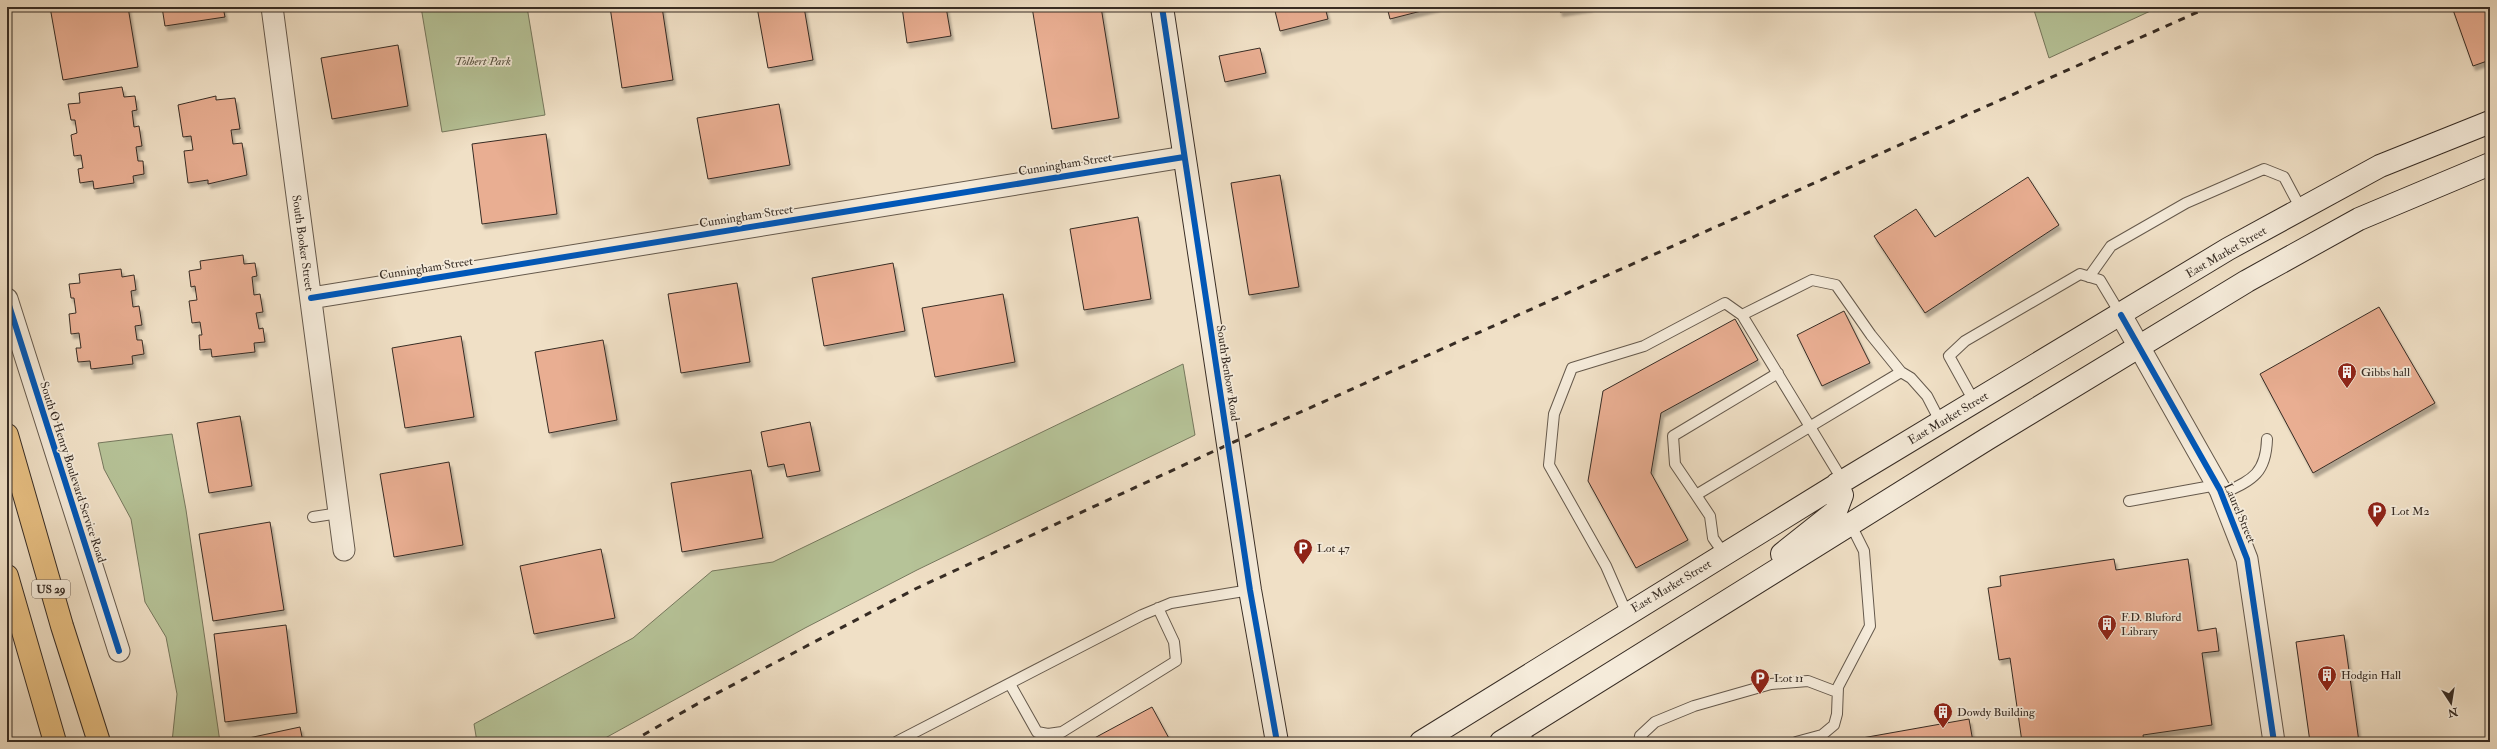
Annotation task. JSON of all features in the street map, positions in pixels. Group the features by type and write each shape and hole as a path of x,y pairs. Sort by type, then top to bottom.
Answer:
{"highway":[{"name":"US 29","path":"7,435 62,626 99,742"},
{"path":"7,576 55,742"}],"main road":[{"name":"South Benbow Road","path":"1162,7 1250,590 1277,742"},
{"name":"East Market Street","path":"1420,742 1840,483 2121,315 2228,249 2380,166 2490,122"},
{"path":"1516,739 1718,607 2247,281 2359,219 2490,164"},
{"path":"1718,607 1836,511 1842,496 1840,483"}],"street":[{"name":"South Booker Street","path":"272,7 344,550"},
{"name":"Cunningham Street","path":"311,298 1184,157"},
{"name":"South O Henry Boulevard Service Road","path":"7,300 118,651"},
{"name":"Laurel Street","path":"2121,315 2138,348 2219,490 2247,558 2274,742"}],"lane":[{"path":"2089,277 2111,246 2186,203 2264,169 2284,177 2301,209"},
{"path":"1975,402 1949,356 1965,341 2080,274 2100,280 2121,315"},
{"path":"1742,315 1812,280 1836,285 1871,335 1901,372 1911,378 1927,396 1941,422"},
{"path":"1626,614 1606,566 1549,465 1557,408 1572,368 1644,346 1726,303 1742,315 1810,427 1840,483"},
{"path":"1696,496 1901,372"},
{"path":"1724,554 1713,538 1710,516 1675,464 1673,436 1778,373"},
{"path":"2129,501 2219,490 2250,481 2264,466 2267,439"},
{"path":"313,517 339,513"},
{"path":"1796,742 1822,736 1834,725 1837,714 1838,687 1870,626 1864,551 1851,525"},
{"path":"896,742 1158,608 1171,603 1250,590"},
{"path":"1010,684 1037,732 1048,734 1062,732 1176,661 1174,642 1158,608"},
{"path":"1639,742 1640,736 1656,722 1694,706 1771,684 1808,681 1837,692"}],"green space":[{"name":"Tolbert Park","path":"421,7 527,7 545,115 442,132"},
{"path":"2033,7 2159,7 2049,58"},
{"path":"1183,364 1195,435 917,570 805,628 598,742 477,742 474,724 633,638 712,571 773,562"},
{"path":"172,434 186,510 220,742 172,742 177,694 166,637 145,602 131,519 104,469 98,443"}],"building":[{"path":"50,7 128,7 138,67 63,80"},
{"path":"162,7 223,7 225,17 165,26"},
{"path":"610,7 662,7 673,80 622,88"},
{"path":"757,7 804,7 813,60 768,68"},
{"path":"902,7 946,7 951,36 907,43"},
{"path":"1032,7 1101,7 1119,118 1052,129"},
{"path":"1274,7 1325,7 1328,19 1280,31"},
{"path":"1387,7 1437,7 1390,19"},
{"path":"1559,7 1590,7 1560,12"},
{"path":"2452,7 2490,7 2490,60 2473,66"},
{"path":"398,45 408,106 332,119 321,58"},
{"path":"1260,48 1266,73 1225,82 1219,56"},
{"path":"122,87 124,97 135,96 137,110 132,111 134,127 139,126 142,146 136,147 138,161 143,161 144,174 133,176 134,183 94,189 93,181 80,183 78,169 83,168 81,155 74,156 71,135 77,133 75,120 71,120 68,104 80,103 79,93"},
{"path":"216,96 216,100 235,98 240,129 231,130 233,144 242,143 247,175 208,184 208,180 188,183 184,151 193,150 191,136 183,137 178,105"},
{"path":"779,104 790,165 708,179 697,118"},
{"path":"546,134 557,214 482,224 472,144"},
{"path":"1280,175 1299,287 1249,295 1231,183"},
{"path":"2028,177 2059,225 1925,313 1874,236 1916,209 1935,237"},
{"path":"1138,217 1151,299 1084,310 1070,229"},
{"path":"243,255 244,264 255,263 257,276 252,277 254,295 260,294 263,312 256,313 259,329 263,328 265,342 254,343 255,352 212,357 211,349 200,350 199,335 202,335 200,322 192,323 189,301 197,300 195,286 191,287 189,271 201,269 200,261"},
{"path":"893,263 905,331 824,346 812,278"},
{"path":"121,269 122,277 134,275 136,290 131,291 133,307 139,306 142,325 135,326 137,340 142,340 144,354 132,356 133,364 91,369 90,361 78,362 76,348 81,348 79,333 71,334 69,314 76,313 74,298 71,298 69,284 80,283 79,274"},
{"path":"737,283 750,362 681,373 668,294"},
{"path":"1003,294 1015,362 935,377 922,308"},
{"name":"Gibbs hall","path":"2379,307 2435,403 2313,473 2260,374"},
{"path":"1844,311 1870,363 1822,386 1797,335"},
{"path":"1735,319 1758,360 1661,413 1651,473 1688,540 1636,568 1588,481 1603,391"},
{"path":"461,336 474,417 405,428 392,348"},
{"path":"603,340 617,420 549,433 535,352"},
{"path":"240,416 252,486 209,493 197,423"},
{"path":"810,422 820,471 787,477 784,464 768,467 761,432"},
{"path":"449,462 463,545 394,557 380,474"},
{"path":"751,470 763,538 682,552 671,483"},
{"path":"270,522 284,610 213,621 199,534"},
{"path":"601,549 615,618 534,634 520,566"},
{"name":"F.D. Bluford Library","path":"2114,559 2116,570 2188,559 2198,631 2216,628 2219,651 2202,653 2212,725 2143,735 2144,742 2022,742 2010,658 1999,660 1988,588 2001,586 2000,576"},
{"path":"286,625 297,713 225,722 214,634"},
{"name":"Hodgin Hall","path":"2344,635 2359,742 2310,742 2296,642"},
{"path":"1152,707 1171,742 1087,742"},
{"name":"Dowdy Building","path":"1969,719 1973,742 1862,742 1862,738"},
{"path":"300,727 303,742 230,742"}],"railway":[{"path":"631,742 704,700 915,589 1249,435 2209,7"}],"cycle path":[{"path":"1162,7 1250,590 1277,742"},
{"path":"311,298 1184,157"},
{"path":"7,299 119,651"},
{"path":"2121,315 2220,490 2247,559 2274,742"}],"place":[{"name":"Gibbs hall","path":"2347,389"},
{"name":"Lot M2","path":"2377,528"},
{"name":"Lot 47","path":"1303,565"},
{"name":"F.D. Bluford Library","path":"2107,641"},
{"name":"Hodgin Hall","path":"2327,692"},
{"name":"Lot 11","path":"1760,695"},
{"name":"Dowdy Building","path":"1943,729"}]}
